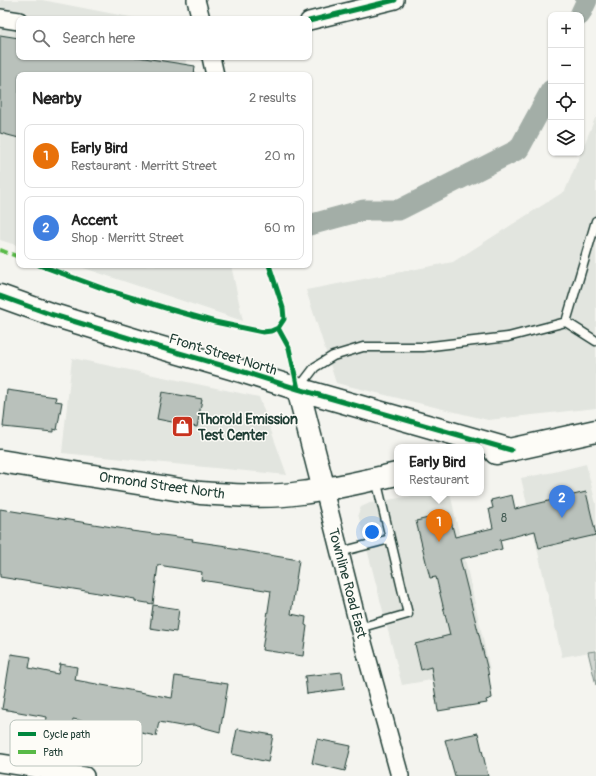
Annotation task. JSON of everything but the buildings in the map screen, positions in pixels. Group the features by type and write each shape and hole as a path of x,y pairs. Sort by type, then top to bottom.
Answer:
{"street":[{"path":"196,0 200,16"},
{"path":"312,20 395,0"},
{"path":"0,18 16,21"},
{"path":"212,60 214,72"},
{"name":"Front Street North","path":"0,296 64,318 298,389 511,450"},
{"name":"Townline Road East","path":"298,389 359,628 400,776"},
{"path":"484,455 596,431"},
{"name":"Ormond Street North","path":"0,461 200,493 232,495 277,496 324,490 387,476"},
{"path":"0,763 10,765"},
{"path":"20,766 85,776"}],"lane":[{"path":"566,322 596,221"},
{"path":"298,389 315,367 333,356 364,347 423,347 500,338 566,322 596,341"},
{"path":"359,628 408,614 390,539 387,476"},
{"path":"340,552 390,539"}],"shaded area":[{"path":"0,0 42,0 125,16 16,16 16,60 186,60 188,72 16,72 16,245 0,240"},
{"path":"596,116 596,408 488,420 336,383 306,290 453,262 565,191 579,156 584,156 584,145"},
{"path":"84,268 232,268 243,321"},
{"path":"72,358 259,397 287,475 62,453"},
{"path":"586,464 596,504 596,651 562,657 521,478"},
{"path":"411,496 451,496 490,670 402,685 358,514 361,507 370,503"},
{"path":"596,651 596,685 588,652"}],"waterway":[{"path":"581,12 587,0"},
{"path":"312,224 364,210 399,210 519,149 548,96"}],"marked path":[{"path":"0,250 16,256"}],"cycle path":[{"path":"312,20 395,0"},
{"path":"47,268 110,291 169,309 215,322 263,332 278,328 284,319 283,308 270,268"},
{"path":"0,296 50,314 145,343 298,389 511,450"},
{"path":"278,328 289,348 298,389"}],"place":[{"name":"Thorold Emission Test Center","path":"183,427"},
{"name":"Accent","path":"562,518"},
{"name":"Early Bird","path":"439,542"}]}
